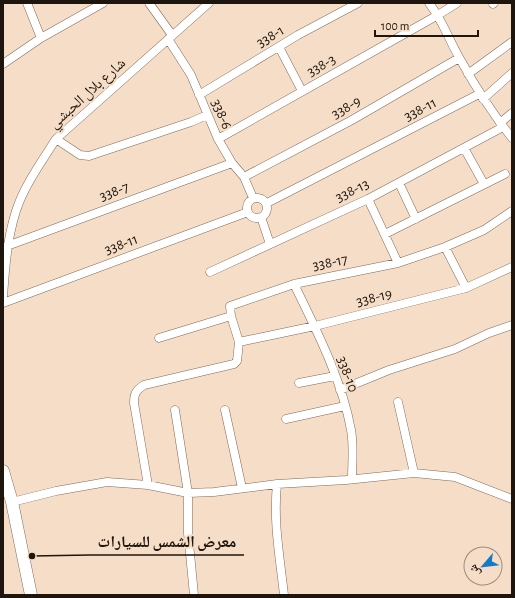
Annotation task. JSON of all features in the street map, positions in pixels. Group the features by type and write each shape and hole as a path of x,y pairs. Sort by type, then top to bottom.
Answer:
{"street":[{"path":"27,3 41,38"},
{"path":"3,64 41,38 103,3"},
{"name":"شارع بلال الحبشي","path":"3,297 7,246 16,211 39,166 56,138 209,3"},
{"name":"338-1","path":"199,95 279,46 358,3"},
{"path":"429,3 438,15 459,58 481,96 512,138"},
{"name":"338-3","path":"218,138 457,3"},
{"name":"338-6","path":"151,4 191,75 218,138 232,163 244,177 253,198"},
{"path":"468,74 512,42"},
{"path":"279,46 302,91"},
{"name":"338-9","path":"244,177 352,120 459,58"},
{"name":"338-11","path":"267,203 481,96 512,73"},
{"name":"338-13","path":"210,272 368,199 399,183 464,148 501,125 512,113"},
{"path":"56,138 80,155 89,156 192,122 207,115"},
{"path":"464,148 484,184"},
{"name":"338-7","path":"7,246 232,163"},
{"path":"385,234 504,174"},
{"path":"399,183 416,218"},
{"path":"259,197 267,203 267,210 264,216 255,218 248,212 247,206 253,198 259,197"},
{"path":"368,199 398,263"},
{"name":"338-17","path":"231,316 230,306 294,284 398,263 445,247 484,230 512,211"},
{"name":"338-11","path":"3,303 248,212"},
{"path":"261,217 270,244"},
{"path":"445,247 466,288"},
{"name":"338-19","path":"239,342 315,326 466,288 512,267"},
{"name":"338-10","path":"294,284 315,326 345,406 351,431 352,479"},
{"path":"148,485 134,404 134,395 137,390 144,386 234,364 237,361 239,342 231,316 158,338"},
{"path":"340,390 389,370 455,349 489,333 512,325"},
{"path":"299,383 335,376"},
{"path":"398,402 414,473"},
{"path":"286,419 345,406"},
{"path":"175,410 188,493 188,532 194,595"},
{"path":"225,410 242,488"},
{"path":"3,471 8,500 31,595"},
{"path":"8,500 107,482 148,485 188,493 214,492 277,484 414,473 455,477 510,496"},
{"path":"277,484 275,501 276,542 284,595"}],"place":[{"name":"معرض الشمس للسيارات","path":"32,556"}]}
